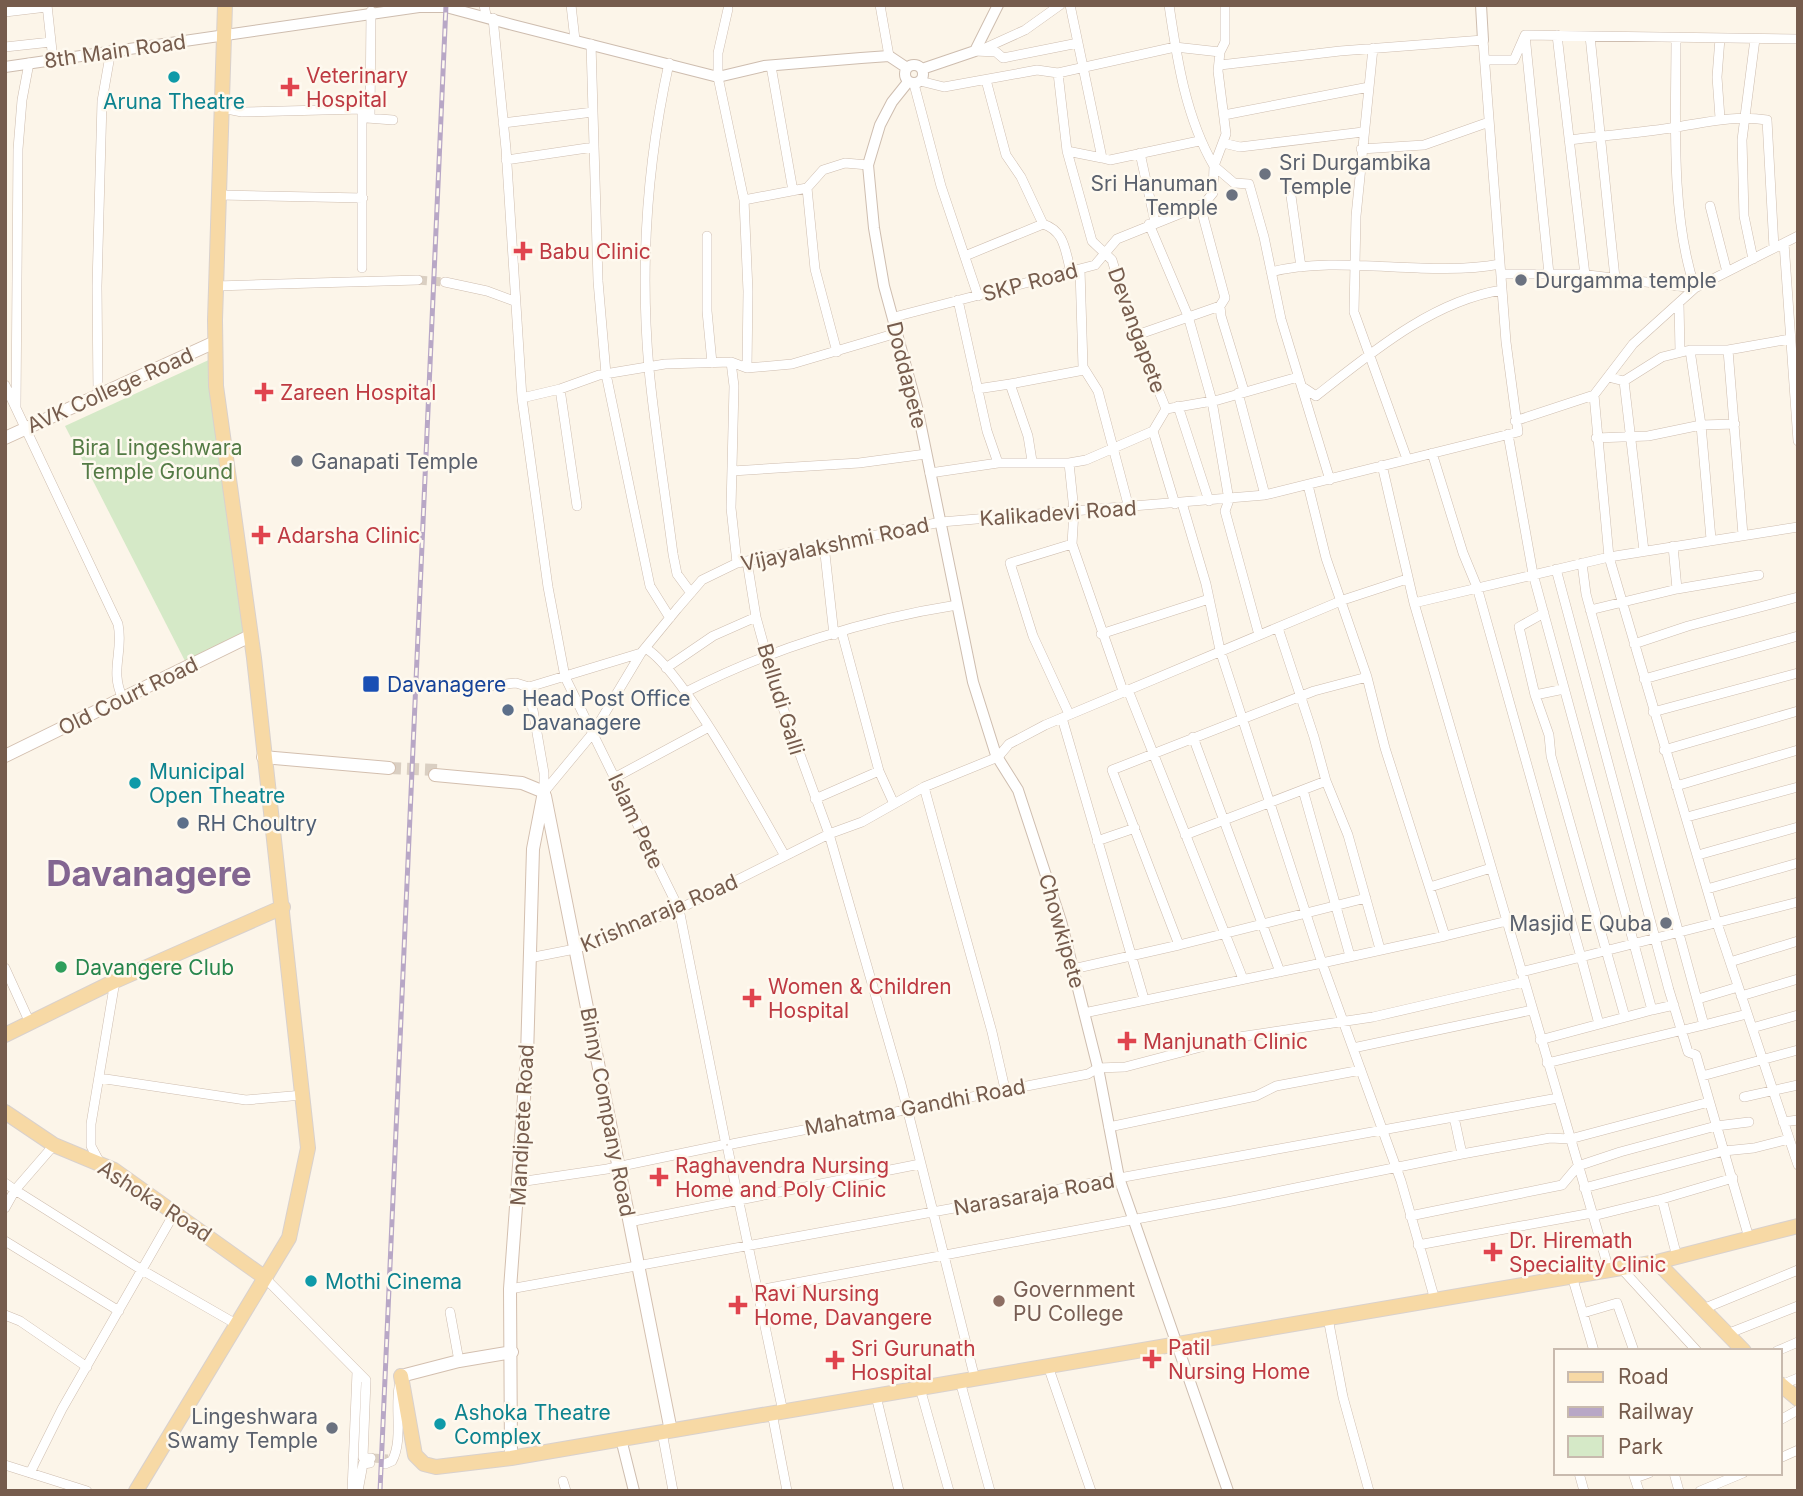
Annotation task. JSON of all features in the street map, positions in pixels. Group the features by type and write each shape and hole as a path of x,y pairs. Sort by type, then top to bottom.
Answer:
{"main road":[{"path":"136,1491 289,1238 308,1149 283,907 250,636 220,429 215,342 225,5"},
{"name":"AVK College Road","path":"5,438 215,342"},
{"name":"Old Court Road","path":"5,756 250,636"},
{"path":"263,759 388,770"},
{"path":"436,772 522,783 545,790"},
{"name":"Binny Company Road","path":"545,790 638,1266 666,1432"},
{"name":"Mandipete Road","path":"511,1458 510,1289 519,1182 533,849 545,790"},
{"path":"5,1035 115,981 283,907"},
{"name":"Ashoka Road","path":"5,1112 54,1145 99,1161 264,1277"},
{"path":"512,1352 459,1361 401,1378 411,1441 415,1455 424,1464 436,1467 511,1458 621,1440 1657,1262 1798,1226"},
{"path":"1657,1262 1742,1349"},
{"path":"1782,1385 1798,1399"}],"street":[{"path":"571,5 575,40"},
{"path":"739,5 728,7 718,53 718,77 744,200 748,291 747,368"},
{"path":"880,5 889,56"},
{"path":"975,51 998,5"},
{"path":"978,296 941,186 914,82 922,69 1016,35 1060,5"},
{"path":"1070,5 1102,158"},
{"path":"930,472 998,463 1069,463 1153,431 1166,409 1212,401 1301,375 1282,319 1249,184 1234,183 1214,166 1199,141 1175,47 1169,5"},
{"path":"1136,335 1220,306 1225,298 1200,205 1213,193 1214,166 1226,134 1218,71 1220,52 1225,43 1225,5"},
{"path":"1481,5 1500,269 1518,432 1508,434 1533,574 1652,1010"},
{"path":"5,12 47,6 53,60"},
{"name":"8th Main Road","path":"5,67 224,34 272,30 371,11 439,6 488,13 575,40 718,77"},
{"path":"362,268 371,11"},
{"name":"Islam Pete","path":"488,13 503,123 522,398 548,586 565,677 679,909 758,1290 778,1413 787,1491"},
{"path":"1485,60 1514,60 1525,35"},
{"path":"1525,35 1798,39"},
{"path":"1525,35 1549,274"},
{"path":"1557,36 1586,275"},
{"path":"1590,36 1615,278"},
{"path":"1676,38 1676,165 1687,265 1695,288"},
{"path":"1720,38 1717,77 1720,118"},
{"path":"1753,259 1744,216 1742,140 1755,39"},
{"path":"1220,65 1373,48 1483,40"},
{"path":"5,47 51,42"},
{"path":"975,51 996,52 1003,58 1078,43"},
{"path":"591,44 598,281 606,373 650,586 670,618"},
{"path":"922,69 915,64 904,73 914,82 944,87 1037,70 1058,73 1175,47 1220,52"},
{"path":"1373,48 1361,149 1353,267 1354,312 1407,459"},
{"path":"98,395 97,299 102,101 111,50"},
{"path":"718,77 771,66 889,56 907,68"},
{"path":"16,407 10,315 18,149 22,100 29,63"},
{"path":"669,63 655,127 648,194 649,366 673,554 677,574 691,593"},
{"path":"771,66 793,191"},
{"name":"Devangapete","path":"1058,73 1067,151 1092,241 1107,252 1112,260 1136,335 1166,409"},
{"path":"986,80 1006,155 1021,177 1042,224"},
{"name":"Doddapete","path":"914,82 892,102 880,125 869,165 874,228 941,522"},
{"path":"1224,115 1368,87"},
{"path":"222,108 242,112 362,109 366,117"},
{"path":"503,123 593,112"},
{"path":"1569,140 1676,127 1720,118 1745,116 1767,120 1774,248"},
{"path":"366,117 393,120"},
{"path":"1361,149 1424,145 1489,122"},
{"path":"1223,143 1240,147 1363,132"},
{"path":"1067,151 1110,160 1199,141"},
{"path":"506,160 594,147"},
{"path":"1140,153 1152,223 1188,316 1212,401 1229,500 1225,511 1259,635"},
{"path":"744,200 807,188 824,170 845,163 869,165"},
{"path":"807,188 815,269 836,352"},
{"path":"219,195 363,198"},
{"path":"1291,196 1301,267"},
{"name":"SKP Road","path":"897,333 898,316 1095,265 1116,239 1200,205"},
{"path":"1710,206 1727,272"},
{"path":"965,256 1042,224 1056,228 1060,234 1076,271 1084,370 1098,391 1129,508"},
{"path":"707,236 707,311 712,363"},
{"path":"1516,421 1594,395 1633,345 1695,288 1798,236"},
{"path":"1784,243 1798,441"},
{"path":"1271,272 1301,267 1500,269 1586,275 1695,288"},
{"path":"216,286 418,280"},
{"path":"446,282 487,291 514,301"},
{"path":"1304,387 1316,396 1368,356 1443,309 1480,293 1502,290"},
{"path":"958,300 977,389 998,463"},
{"path":"1679,303 1680,352"},
{"path":"1220,306 1265,495"},
{"path":"522,398 560,389 606,373 649,366 731,362 747,368 792,364 897,333"},
{"path":"1608,377 1624,381 1662,357 1680,352 1728,351 1790,339"},
{"path":"1690,350 1701,425 1711,539"},
{"path":"1728,351 1743,535"},
{"name":"Belludi Galli","path":"731,362 732,508 742,562 767,655 829,834 907,1110 975,1379"},
{"path":"977,389 1053,378 1084,370"},
{"path":"1298,376 1304,387 1330,480"},
{"path":"1624,381 1644,551"},
{"path":"1010,384 1028,436 1032,461"},
{"path":"5,385 118,624 120,633 114,675 122,699"},
{"path":"560,389 578,506"},
{"path":"1594,395 1609,557 1717,923 1798,1165"},
{"path":"1178,406 1209,501"},
{"path":"1596,438 1648,436 1701,425 1735,424"},
{"path":"1153,431 1209,599 1220,650 1241,718 1322,963 1396,1167 1435,1300"},
{"name":"Kalikadevi Road","path":"941,522 1265,495 1508,434"},
{"path":"1432,453 1476,587 1599,1024"},
{"path":"732,471 859,463 926,454"},
{"path":"1069,463 1074,511 1072,544 1101,634 1122,688 1128,690 1243,979"},
{"path":"1382,464 1414,603 1592,1215 1615,1269 1695,1349"},
{"path":"1308,485 1326,558 1367,677 1385,748 1445,936"},
{"name":"Vijayalakshmi Road","path":"545,790 593,733 643,651 702,580 742,562 941,522"},
{"name":"Chowkipete","path":"941,522 974,682 998,757 1018,790 1061,921 1098,1068 1119,1178 1228,1491"},
{"path":"1414,603 1609,557 1798,527"},
{"path":"1072,544 1010,563 1033,636 1065,716 1097,841 1143,999"},
{"path":"824,545 838,634 878,771 894,804"},
{"path":"1673,546 1677,589"},
{"path":"1582,563 1590,610 1646,822 1704,1025"},
{"path":"1556,569 1681,1030 1688,1052 1696,1055 1749,1238"},
{"path":"1590,610 1677,589 1759,575"},
{"name":"Krishnaraja Road","path":"529,958 575,949 679,909 829,834 862,822 924,787 998,757 1009,744 1065,716 1342,600 1408,579"},
{"path":"1634,644 1688,625 1798,597"},
{"path":"1101,634 1209,599"},
{"path":"686,692 767,655 907,614 957,605"},
{"path":"1544,613 1519,627 1535,695 1625,1017"},
{"path":"666,668 713,636 756,617"},
{"path":"1278,628 1326,781 1348,835 1380,949"},
{"path":"1644,679 1798,636"},
{"path":"459,689 516,683 529,687 643,651 653,653 686,692 785,856"},
{"path":"1653,712 1798,673"},
{"path":"1179,945 1112,769 1301,696 1367,677"},
{"path":"529,687 545,790"},
{"path":"1535,695 1564,689"},
{"path":"1664,750 1798,711"},
{"path":"616,777 707,728"},
{"path":"1193,737 1280,972"},
{"path":"1676,786 1798,750"},
{"path":"815,799 878,771"},
{"path":"1185,835 1326,781"},
{"path":"1686,817 1798,786"},
{"path":"924,787 966,935 1005,1089"},
{"path":"1303,790 1350,956"},
{"path":"1698,855 1798,827"},
{"path":"1097,841 1135,828"},
{"path":"1707,889 1798,863"},
{"path":"1430,887 1491,869"},
{"path":"1073,970 1366,898"},
{"path":"1521,972 1798,902"},
{"path":"1084,1013 1507,921"},
{"path":"1730,962 1798,941"},
{"path":"5,968 30,1023"},
{"path":"1698,999 1798,979"},
{"path":"99,1161 91,1146 91,1125 115,981"},
{"name":"Mahatma Gandhi Road","path":"519,1182 907,1110 1088,1074 1098,1068 1125,1067 1239,1037 1343,1021 1524,982"},
{"path":"1541,1040 1674,1004"},
{"path":"1353,1048 1532,1010"},
{"path":"1547,1063 1747,1014"},
{"path":"1752,1028 1798,1015"},
{"path":"1702,1076 1798,1050"},
{"path":"1110,1127 1256,1096 1276,1086 1361,1070"},
{"path":"99,1078 246,1100 303,1095"},
{"path":"1744,1097 1798,1085"},
{"name":"Narasaraja Road","path":"510,1289 1558,1098"},
{"path":"758,1290 1134,1217 1227,1202 1462,1154 1550,1138 1570,1139 1709,1102"},
{"path":"1454,1117 1462,1154"},
{"path":"1783,1122 1798,1120"},
{"path":"1410,1216 1562,1185 1578,1166 1716,1126 1749,1122"},
{"path":"1584,1188 1724,1151 1754,1148 1789,1139"},
{"path":"5,1208 15,1190 54,1145"},
{"path":"629,1222 920,1164"},
{"path":"1418,1245 1592,1215 1662,1199 1732,1178"},
{"path":"5,1183 142,1270 236,1324"},
{"path":"1662,1199 1677,1257"},
{"path":"30,1473 62,1409 175,1212"},
{"path":"5,1241 119,1311"},
{"path":"1703,1310 1798,1270"},
{"path":"1572,1276 1593,1349"},
{"path":"264,1277 366,1380 363,1457 371,1460 363,1464 358,1491"},
{"path":"1583,1313 1617,1303 1633,1349"},
{"path":"1727,1334 1798,1306"},
{"path":"450,1312 459,1361"},
{"path":"5,1315 20,1321 87,1367"},
{"path":"1328,1318 1343,1397 1369,1491"},
{"path":"1782,1349 1798,1342"},
{"path":"1048,1366 1091,1491"},
{"path":"352,1491 357,1372"},
{"path":"386,1461 392,1461 396,1452 396,1412 401,1378"},
{"path":"960,1381 990,1491"},
{"path":"920,1388 949,1491"},
{"path":"876,1396 900,1491"},
{"path":"1782,1419 1798,1409"},
{"path":"666,1432 673,1491"},
{"path":"621,1440 634,1491"},
{"path":"1782,1457 1798,1450"},
{"path":"5,1465 87,1491"},
{"path":"1700,1491 1737,1475"},
{"path":"1634,1476 1639,1491"}],"green space":[{"name":"Bira Lingeshwara Temple Ground","path":"213,358 247,632 185,661 65,426"}],"tunnel":[{"path":"418,280 445,282"},
{"path":"389,768 437,770"},
{"path":"371,1458 388,1459"}],"railway":[{"path":"380,1491 446,5"}],"place":[{"name":"Aruna Theatre","path":"174,77"},
{"name":"Veterinary Hospital","path":"290,87"},
{"name":"Sri Durgambika Temple","path":"1265,174"},
{"name":"Sri Hanuman Temple","path":"1232,195"},
{"name":"Babu Clinic","path":"523,251"},
{"name":"Durgamma temple","path":"1521,280"},
{"name":"Zareen Hospital","path":"264,392"},
{"name":"Ganapati Temple","path":"297,461"},
{"name":"Adarsha Clinic","path":"261,535"},
{"name":"Davanagere","path":"371,684"},
{"name":"Head Post Office Davanagere","path":"508,710"},
{"name":"Municipal Open Theatre","path":"135,783"},
{"name":"RH Choultry","path":"183,823"},
{"name":"Masjid E Quba","path":"1666,923"},
{"name":"Davangere Club","path":"61,967"},
{"name":"Women & Children Hospital","path":"752,998"},
{"name":"Manjunath Clinic","path":"1127,1041"},
{"name":"Raghavendra Nursing Home and Poly Clinic","path":"659,1177"},
{"name":"Dr. Hiremath Speciality Clinic","path":"1493,1252"},
{"name":"Mothi Cinema","path":"311,1281"},
{"name":"Government PU College","path":"999,1301"},
{"name":"Ravi Nursing Home, Davangere","path":"738,1305"},
{"name":"Patil Nursing Home","path":"1152,1359"},
{"name":"Sri Gurunath Hospital","path":"835,1360"},
{"name":"Ashoka Theatre Complex","path":"440,1424"},
{"name":"Lingeshwara Swamy Temple","path":"332,1428"}],"district":[{"name":"Davanagere","path":"149,873"}]}
